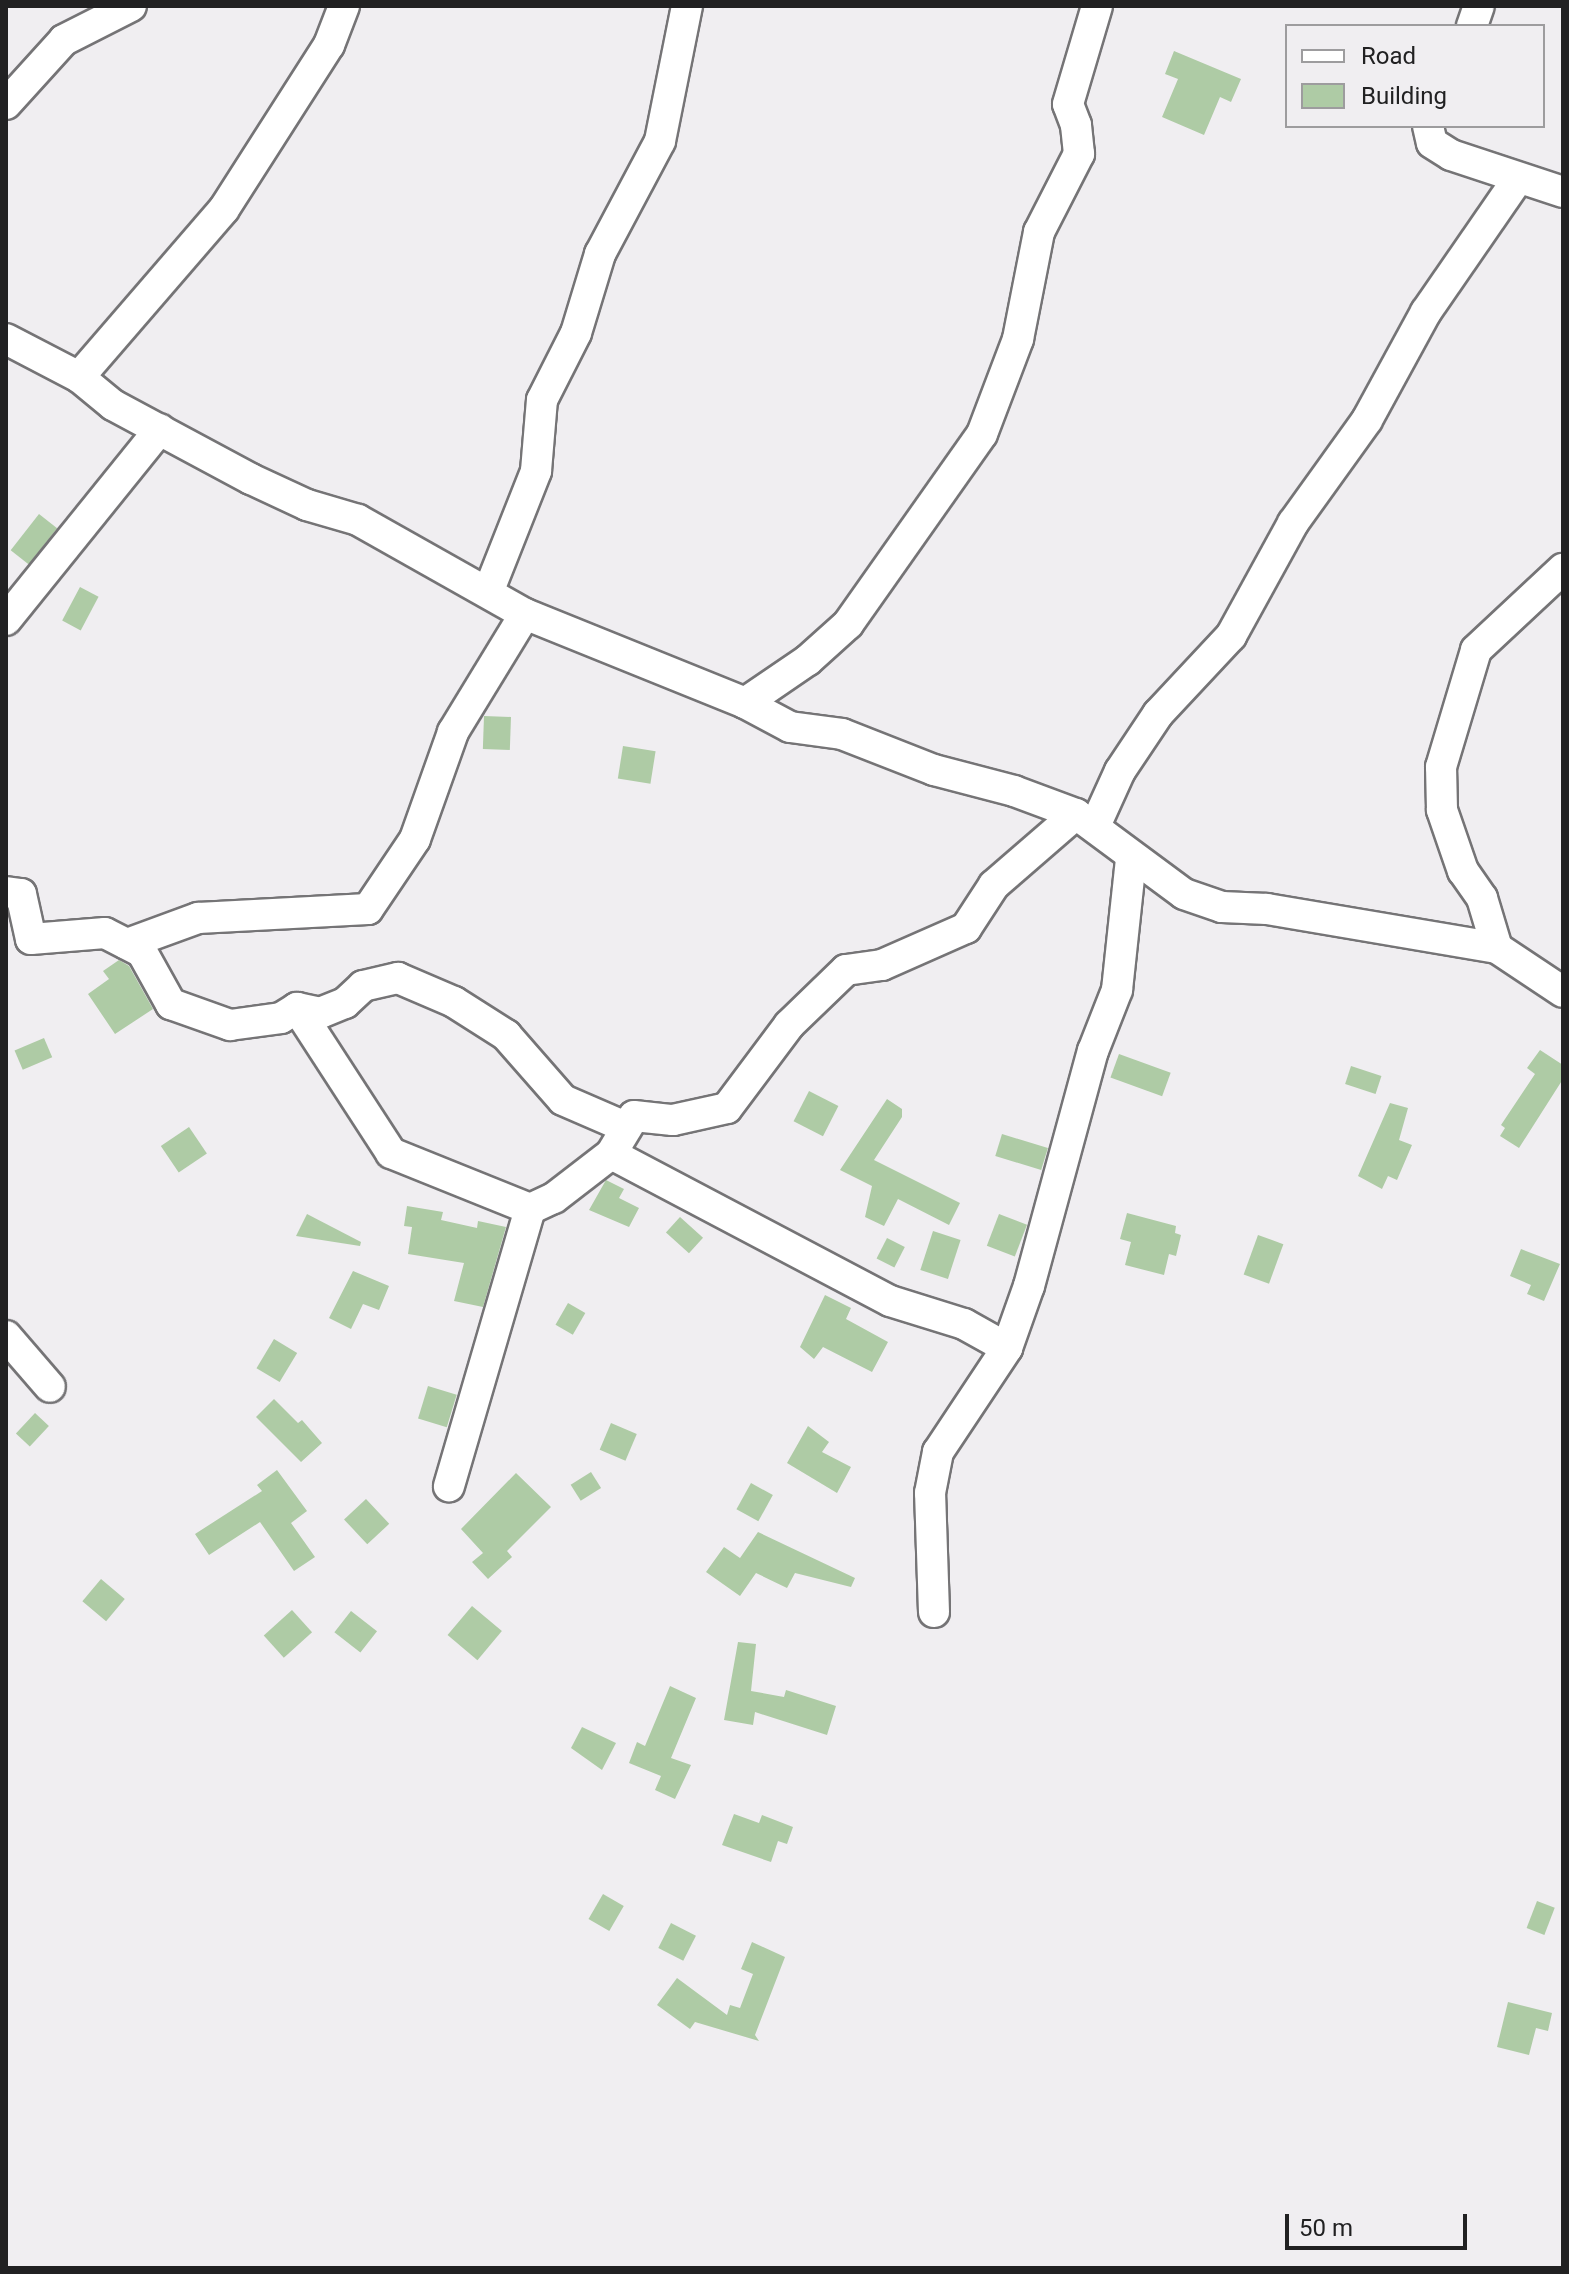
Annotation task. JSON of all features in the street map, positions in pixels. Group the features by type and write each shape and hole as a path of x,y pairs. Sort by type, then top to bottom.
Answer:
{"street":[{"path":"6,104 64,40 131,6"},
{"path":"79,377 224,209 329,45 344,6"},
{"path":"489,590 536,471 542,400 576,333 600,254 660,141 687,6"},
{"path":"745,703 808,660 848,624 982,434 1001,395 1018,339 1039,232 1079,154 1068,104 1097,6"},
{"path":"1428,128 1432,143 1517,180 1563,192"},
{"path":"297,1008 391,1153 530,1209 554,1198 618,1141 634,1116 673,1120 727,1108 789,1025 846,970 882,965 966,928 994,885 1086,820 1158,714 1231,636 1293,523 1367,420 1426,312 1517,180"},
{"path":"6,339 79,377 113,405 293,498 358,520 489,590 525,614 745,703 790,727 842,734 934,770 1014,791 1086,820 1131,859 1184,894 1222,907 1267,909 1497,948 1563,992"},
{"path":"6,620 160,429"},
{"path":"1497,948 1482,898 1463,871 1442,810 1441,767 1476,650 1563,569"},
{"path":"127,944 198,918 368,909 415,839 453,732 525,614"},
{"path":"934,1612 930,1493 938,1452 1007,1348 1029,1286 1093,1051 1117,990 1131,859"},
{"path":"6,892 21,894 31,939 105,933 142,952 171,1004 230,1025 281,1018 297,1008 320,1013 345,1003 363,986 398,978 454,1002 506,1035 563,1100 618,1141 890,1301 964,1324 1007,1348"},
{"path":"449,1486 530,1209"},
{"path":"6,1336 50,1387"}],"building":[{"path":"1174,51 1241,79 1231,102 1220,97 1204,135 1162,117 1178,79 1165,74"},
{"path":"39,514 57,528 29,564 11,550"},
{"path":"80,587 99,597 81,630 62,621"},
{"path":"484,716 511,717 510,750 483,749"},
{"path":"623,746 656,751 650,784 618,779"},
{"path":"119,960 129,966 153,1009 115,1034 88,994 109,979 103,971"},
{"path":"44,1038 52,1057 23,1070 15,1051"},
{"path":"1540,1050 1563,1065 1563,1079 1519,1148 1500,1136 1505,1128 1501,1125 1535,1074 1527,1068"},
{"path":"1119,1054 1171,1073 1162,1096 1110,1077"},
{"path":"1351,1066 1381,1076 1376,1094 1345,1084"},
{"path":"809,1091 838,1106 823,1136 794,1121"},
{"path":"887,1099 902,1109 902,1117 874,1160 960,1203 949,1225 898,1199 884,1226 865,1217 872,1186 840,1170"},
{"path":"1390,1103 1408,1108 1399,1140 1412,1145 1397,1180 1388,1176 1382,1189 1358,1176"},
{"path":"189,1127 207,1154 179,1173 161,1146"},
{"path":"1002,1134 1048,1148 1041,1170 995,1156"},
{"path":"606,1180 624,1189 619,1198 639,1208 629,1227 589,1210"},
{"path":"407,1206 443,1212 441,1220 477,1228 478,1221 506,1227 483,1307 454,1301 464,1263 408,1254 412,1227 404,1226"},
{"path":"1127,1213 1176,1226 1175,1233 1181,1235 1176,1256 1169,1254 1164,1275 1125,1265 1131,1242 1120,1239"},
{"path":"307,1214 361,1242 360,1246 296,1236"},
{"path":"999,1214 1027,1225 1015,1256 987,1246"},
{"path":"680,1217 703,1238 689,1253 666,1233"},
{"path":"933,1231 961,1240 948,1279 920,1270"},
{"path":"1258,1235 1283,1244 1269,1284 1244,1274"},
{"path":"887,1238 905,1247 894,1268 877,1258"},
{"path":"1521,1249 1560,1264 1544,1301 1527,1294 1531,1285 1510,1276"},
{"path":"353,1271 389,1286 379,1310 363,1304 351,1329 329,1318"},
{"path":"825,1295 851,1308 846,1319 888,1342 872,1372 823,1347 814,1359 800,1347"},
{"path":"568,1303 585,1313 573,1335 556,1325"},
{"path":"274,1339 297,1353 280,1382 256,1368"},
{"path":"428,1386 457,1395 447,1427 418,1419"},
{"path":"274,1399 298,1423 302,1420 322,1443 301,1462 256,1417"},
{"path":"35,1413 49,1426 30,1446 16,1433"},
{"path":"611,1423 637,1434 625,1461 600,1450"},
{"path":"808,1426 829,1442 822,1452 851,1467 837,1493 787,1463"},
{"path":"277,1470 307,1511 291,1523 315,1557 294,1571 260,1522 209,1555 195,1534 262,1491 257,1485"},
{"path":"591,1472 601,1488 581,1501 571,1485"},
{"path":"516,1473 551,1507 507,1551 512,1557 488,1579 472,1562 483,1553 461,1529"},
{"path":"751,1483 773,1495 758,1521 736,1509"},
{"path":"366,1499 389,1524 367,1544 344,1519"},
{"path":"758,1532 855,1578 851,1587 795,1573 787,1588 756,1573 740,1596 706,1572 724,1547 740,1558"},
{"path":"101,1579 125,1599 106,1621 82,1601"},
{"path":"472,1606 502,1631 477,1660 448,1635"},
{"path":"292,1610 312,1632 284,1658 264,1635"},
{"path":"351,1611 377,1631 360,1653 334,1632"},
{"path":"738,1642 756,1644 751,1691 784,1697 786,1690 836,1706 827,1735 755,1712 753,1725 724,1720"},
{"path":"670,1686 696,1698 671,1758 691,1765 675,1799 655,1790 661,1776 629,1763 637,1742 645,1746"},
{"path":"582,1727 616,1743 602,1770 571,1748"},
{"path":"734,1814 759,1823 762,1815 793,1827 787,1844 778,1841 771,1862 722,1845"},
{"path":"603,1894 624,1906 609,1931 588,1919"},
{"path":"1537,1901 1555,1908 1544,1935 1527,1928"},
{"path":"671,1923 696,1936 683,1961 658,1948"},
{"path":"752,1942 785,1957 755,2035 759,2041 695,2022 690,2029 657,2005 677,1978 727,2015 730,2005 740,2008 753,1974 741,1969"},
{"path":"1508,2002 1552,2013 1548,2031 1536,2028 1529,2055 1497,2047"}]}
